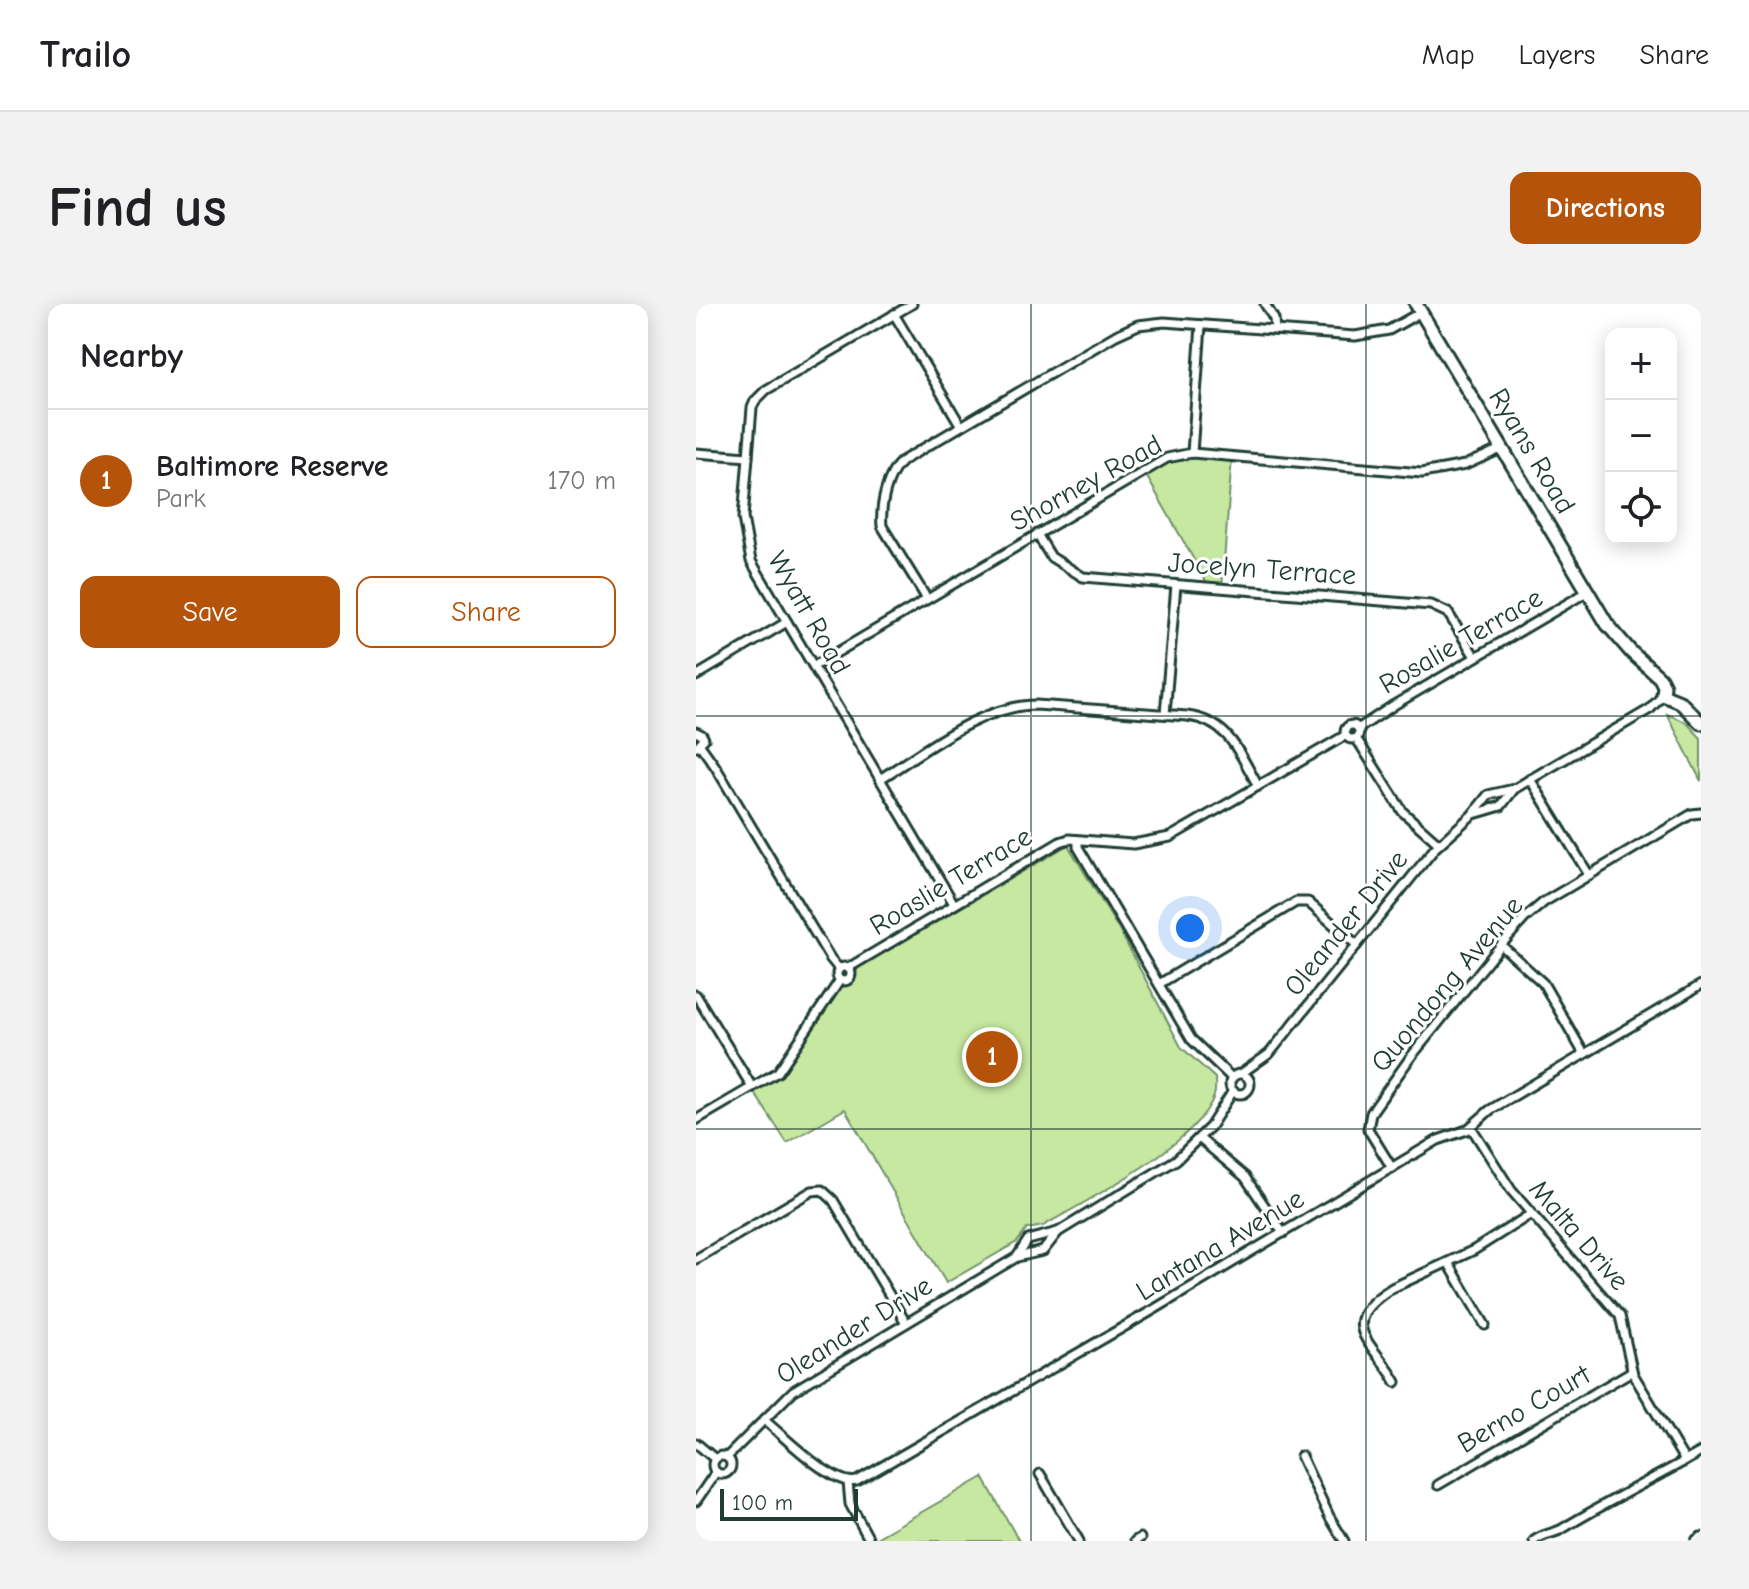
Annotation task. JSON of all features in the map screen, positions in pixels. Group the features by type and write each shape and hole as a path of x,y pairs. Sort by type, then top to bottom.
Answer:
{"street":[{"name":"Wyatt Road","path":"912,304 760,396 752,408 743,518 749,556 954,904"},
{"path":"1265,304 1274,319 1275,330"},
{"path":"927,599 884,532 882,514 890,478 898,465 961,426 1128,328 1148,322 1355,336 1389,330 1418,308"},
{"name":"Ryans Road","path":"1418,308 1587,592 1619,639 1662,682 1663,695 1680,702 1701,723"},
{"path":"894,314 961,426"},
{"path":"1192,453 1201,325"},
{"name":"Shorney Road","path":"814,666 1167,458 1192,453 1422,473 1465,465 1503,448"},
{"path":"696,453 748,457"},
{"name":"Jocelyn Terrace","path":"1037,534 1051,557 1083,577 1431,605 1448,613 1475,657"},
{"path":"1165,714 1176,585"},
{"name":"Rosalie Terrace","path":"1357,734 1475,657 1587,592"},
{"path":"696,676 787,622"},
{"name":"Oleander Drive","path":"1242,1073 1269,1054 1439,844 1472,815 1488,795 1514,789 1650,709 1663,695"},
{"path":"880,779 971,723 1000,710 1036,705 1203,718 1222,728 1258,786"},
{"path":"696,732 703,737 698,746 715,766 839,969"},
{"path":"1232,1078 1191,1039 1078,847 1078,840 1133,844 1170,837 1346,735 1349,739 1357,734 1403,812 1439,844"},
{"path":"1530,779 1589,875"},
{"name":"Oleander Drive","path":"1472,815 1501,806 1514,789"},
{"name":"Quondong Avenue","path":"1392,1168 1368,1129 1371,1113 1410,1058 1501,945 1533,910 1692,814 1701,813"},
{"name":"Roaslie Terrace","path":"848,968 1060,842 1078,840"},
{"path":"1159,984 1296,902 1308,902 1357,945"},
{"path":"1501,945 1543,983 1584,1054"},
{"path":"696,1120 778,1072 840,980 850,978 852,973 848,968 839,969"},
{"path":"839,969 837,975 840,980"},
{"name":"Lantana Avenue","path":"848,1482 870,1474 980,1411 1438,1140 1471,1127 1490,1110 1701,985"},
{"path":"696,995 752,1087"},
{"name":"Oleander Drive","path":"1250,1080 1258,1064"},
{"path":"1242,1073 1250,1080 1247,1091 1242,1094 1233,1091 1230,1084 1232,1078 1242,1073"},
{"name":"Oleander Drive","path":"1017,1257 1028,1240 1058,1232 1157,1174 1199,1138 1216,1119 1233,1091"},
{"name":"Malta Drive","path":"1471,1127 1511,1190 1620,1316 1632,1371 1685,1461"},
{"path":"1199,1138 1245,1177 1283,1233"},
{"path":"696,1259 812,1191 822,1190 829,1194 906,1323"},
{"path":"1396,1382 1388,1367 1363,1337 1364,1318 1380,1296 1449,1264 1531,1214"},
{"name":"Oleander Drive","path":"727,1457 793,1391 1017,1257 1043,1251 1058,1232"},
{"path":"1449,1264 1485,1325"},
{"name":"Berno Court","path":"1438,1485 1632,1371"},
{"path":"764,1420 828,1472 848,1482 850,1504 870,1541"},
{"path":"696,1443 715,1459"},
{"path":"1534,1541 1537,1537 1557,1532 1701,1452"},
{"path":"721,1455 727,1457 732,1463 731,1470 724,1474 716,1472 713,1466 715,1459 721,1455"},
{"path":"1301,1456 1344,1541"},
{"path":"696,1501 716,1472"},
{"path":"1040,1474 1079,1541"},
{"path":"1551,1541 1557,1532"}],"green space":[{"path":"1192,453 1232,457 1222,588 1210,588 1143,470"},
{"path":"1667,714 1686,722 1701,738 1701,781"},
{"path":"1068,845 1122,935 1181,1047 1215,1078 1215,1094 1204,1114 1186,1133 1139,1169 1043,1226 1027,1229 1017,1242 946,1283 845,1109 787,1143 754,1092 787,1066 841,987 853,979 858,968"},
{"path":"983,1477 1019,1541 871,1541"}],"place":[{"name":"Baltimore Reserve","path":"992,1057"}]}
